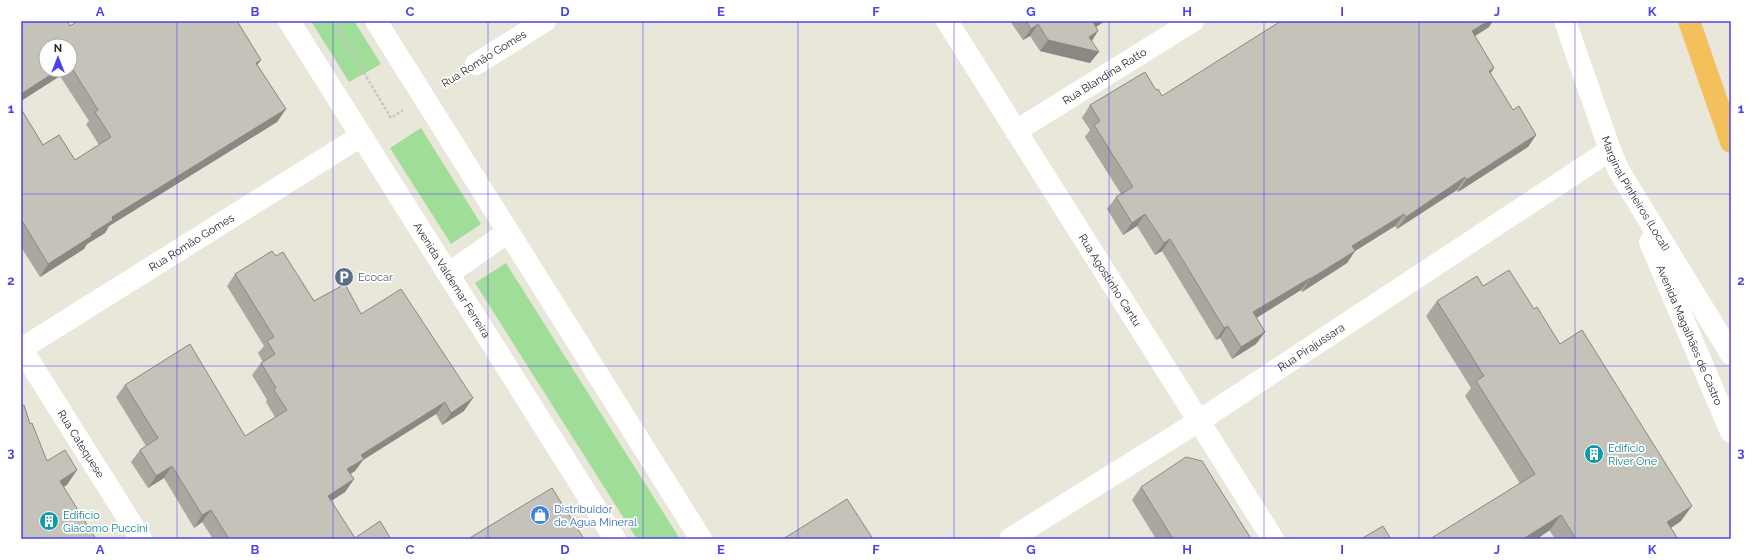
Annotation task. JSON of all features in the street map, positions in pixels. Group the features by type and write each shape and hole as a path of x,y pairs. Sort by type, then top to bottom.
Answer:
{"highway":[{"path":"1689,21 1731,142"}],"street":[{"name":"Avenida Valdemar Ferreira","path":"288,21 615,539"},
{"path":"376,21 701,539"},
{"name":"Rua Romão Gomes","path":"476,64 545,21"},
{"name":"Rua Agostinho Cantu","path":"947,21 1273,539"},
{"name":"Rua Blandina Ratto","path":"1016,131 1193,21"},
{"name":"Marginal Pinheiros (Local)","path":"1565,21 1610,150 1619,171 1731,354"},
{"name":"Rua Romão Gomes","path":"21,348 361,136"},
{"name":"Rua Pirajussara","path":"1010,539 1199,421 1610,150"},
{"name":"Avenida Magalhães de Castro","path":"1619,171 1731,432"},
{"path":"448,274 508,232"},
{"name":"Rua Catequese","path":"21,348 141,539"}],"path":[{"path":"333,21 391,118"},
{"name":"Rua Romão Gomes","path":"423,97 476,64"}],"green space":[{"path":"311,21 354,21 381,64 349,82"},
{"path":"421,128 481,224 451,244 390,148"},
{"path":"506,263 680,539 637,539 475,283"}],"building":[{"path":"21,21 67,21 70,26 78,21 237,21 261,60 256,63 286,109 112,217 113,220 91,234 92,236 48,264 21,219 21,109 43,145 59,135 75,160 111,137 95,112 98,110 78,78 78,38 38,38 38,78 46,78 21,94"},
{"path":"1026,21 1095,21 1093,22 1098,31 1089,37 1099,52 1048,40 1038,24 1031,29"},
{"path":"1281,21 1488,21 1472,31 1494,68 1489,71 1513,110 1519,106 1536,135 1466,180 1465,177 1406,217 1404,214 1352,246 1355,251 1253,312 1265,332 1241,347 1228,326 1224,328 1170,239 1164,243 1145,214 1132,223 1116,197 1133,187 1094,125 1100,121 1090,105 1145,72 1156,90 1158,89 1162,96"},
{"path":"272,251 276,256 283,252 314,301 345,284 361,314 401,289 473,398 451,413 445,402 361,455 364,459 347,469 354,479 328,496 355,538 380,521 391,539 229,539 211,510 202,515 172,466 156,476 140,450 158,438 125,385 190,344 245,436 287,410 274,390 276,388 261,363 275,354 267,341 274,337 235,274"},
{"path":"1509,270 1534,309 1537,307 1560,344 1582,330 1692,506 1667,522 1678,539 1576,539 1561,515 1523,539 1430,539 1535,474 1476,381 1484,376 1437,301 1477,276 1483,286"},
{"path":"24,405 30,424 32,423 47,461 65,450 77,470 60,481 96,539 21,539 21,406"},
{"path":"1186,457 1202,461 1250,537 1246,539 1173,539 1141,487"},
{"path":"552,488 584,539 468,539"},
{"path":"847,499 873,539 783,539"},
{"path":"1383,526 1391,539 1361,539"}],"place":[{"name":"Ecocar","path":"344,277"},
{"name":"Edifício River One","path":"1594,454"},
{"name":"Distribuidor de Agua Mineral","path":"540,515"},
{"name":"Edifício Giacomo Puccini","path":"49,521"}]}
